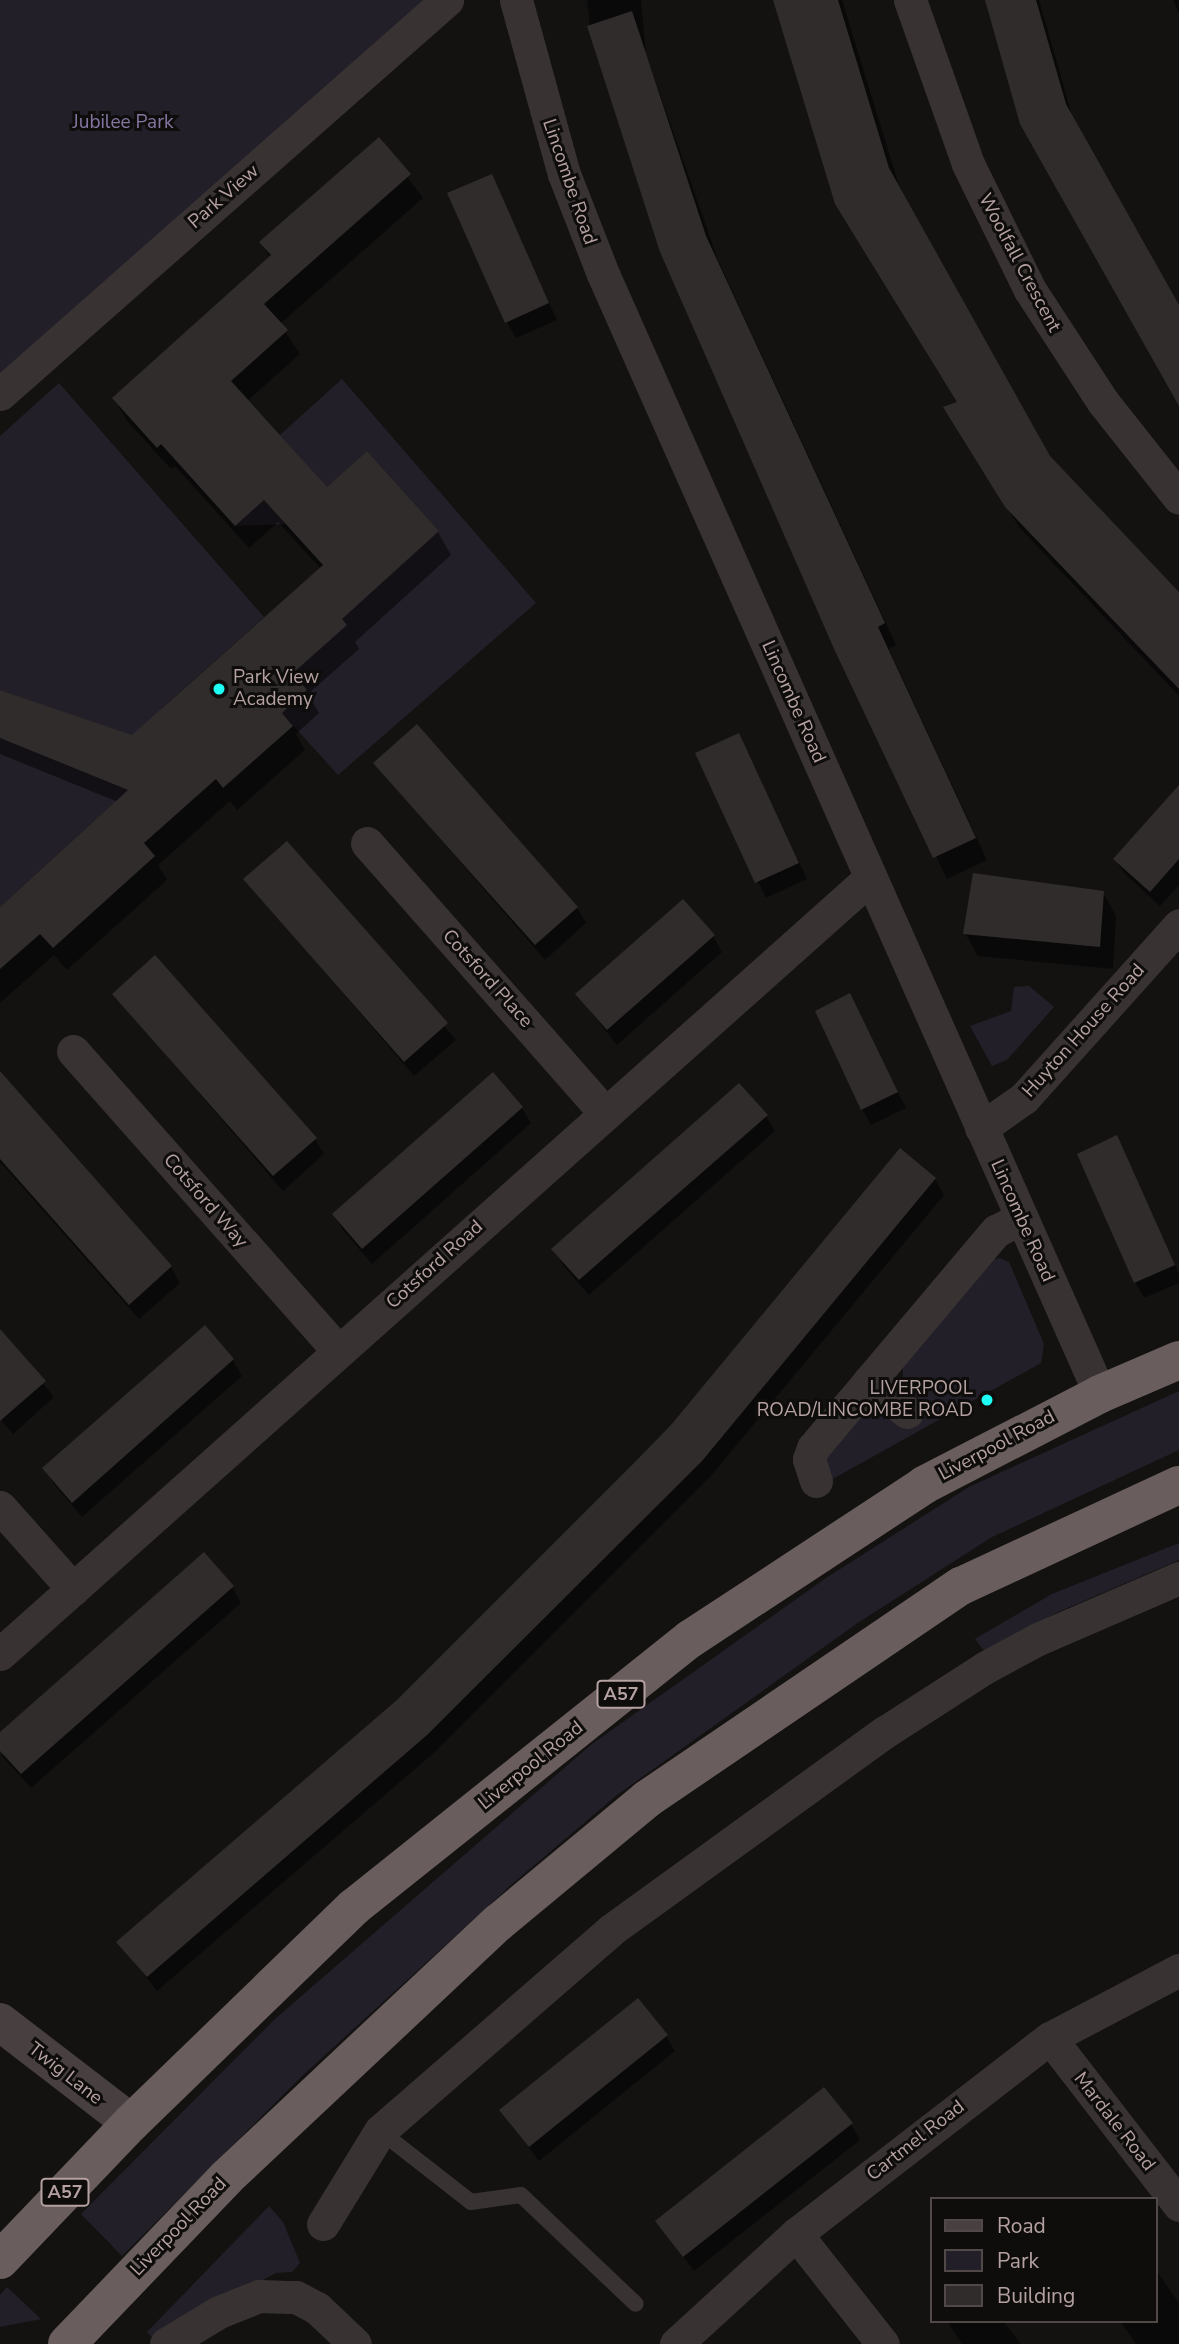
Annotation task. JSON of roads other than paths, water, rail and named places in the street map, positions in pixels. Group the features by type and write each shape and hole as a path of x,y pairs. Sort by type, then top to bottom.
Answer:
{"highway":[{"name":"Liverpool Road","path":"0,2260 131,2123 354,1907 690,1639 924,1485 1100,1394 1179,1360"},
{"name":"Liverpool Road","path":"67,2344 257,2149 499,1922 647,1798 961,1586 1179,1485"}],"street":[{"name":"Park View","path":"0,394 447,0"},
{"name":"Lincombe Road","path":"516,0 564,174 603,274 1020,1219 1100,1394"},
{"name":"Woolfall Crescent","path":"910,0 968,164 1030,290 1103,402 1179,498"},
{"name":"Cotsford Place","path":"367,844 606,1114"},
{"name":"Cotsford Road","path":"0,1654 870,878"},
{"name":"Huyton House Road","path":"981,1128 1024,1098 1179,925"},
{"name":"Cotsford Way","path":"73,1051 338,1352"},
{"path":"816,1481 809,1459 813,1448 996,1231 1020,1219"},
{"path":"869,1381 906,1412"},
{"path":"0,1507 73,1588"},
{"path":"323,2224 380,2131 611,1930 885,1732 1038,1639 1179,1578"},
{"name":"Cartmel Road","path":"676,2344 796,2234 1050,2038 1179,1970"},
{"name":"Twig Lane","path":"0,2022 131,2123"},
{"name":"Mardale Road","path":"1050,2038 1179,2205"},
{"path":"796,2234 883,2344"},
{"path":"166,2344 219,2312 259,2297 296,2297 317,2308 355,2344"}],"lane":[{"path":"380,2131 471,2202 521,2195 636,2304"}],"place":[{"name":"Park View Academy","path":"219,689"},
{"name":"LIVERPOOL ROAD/LINCOMBE ROAD","path":"987,1400"}],"park label":[{"name":"Jubilee Park","path":"123,123"}]}
